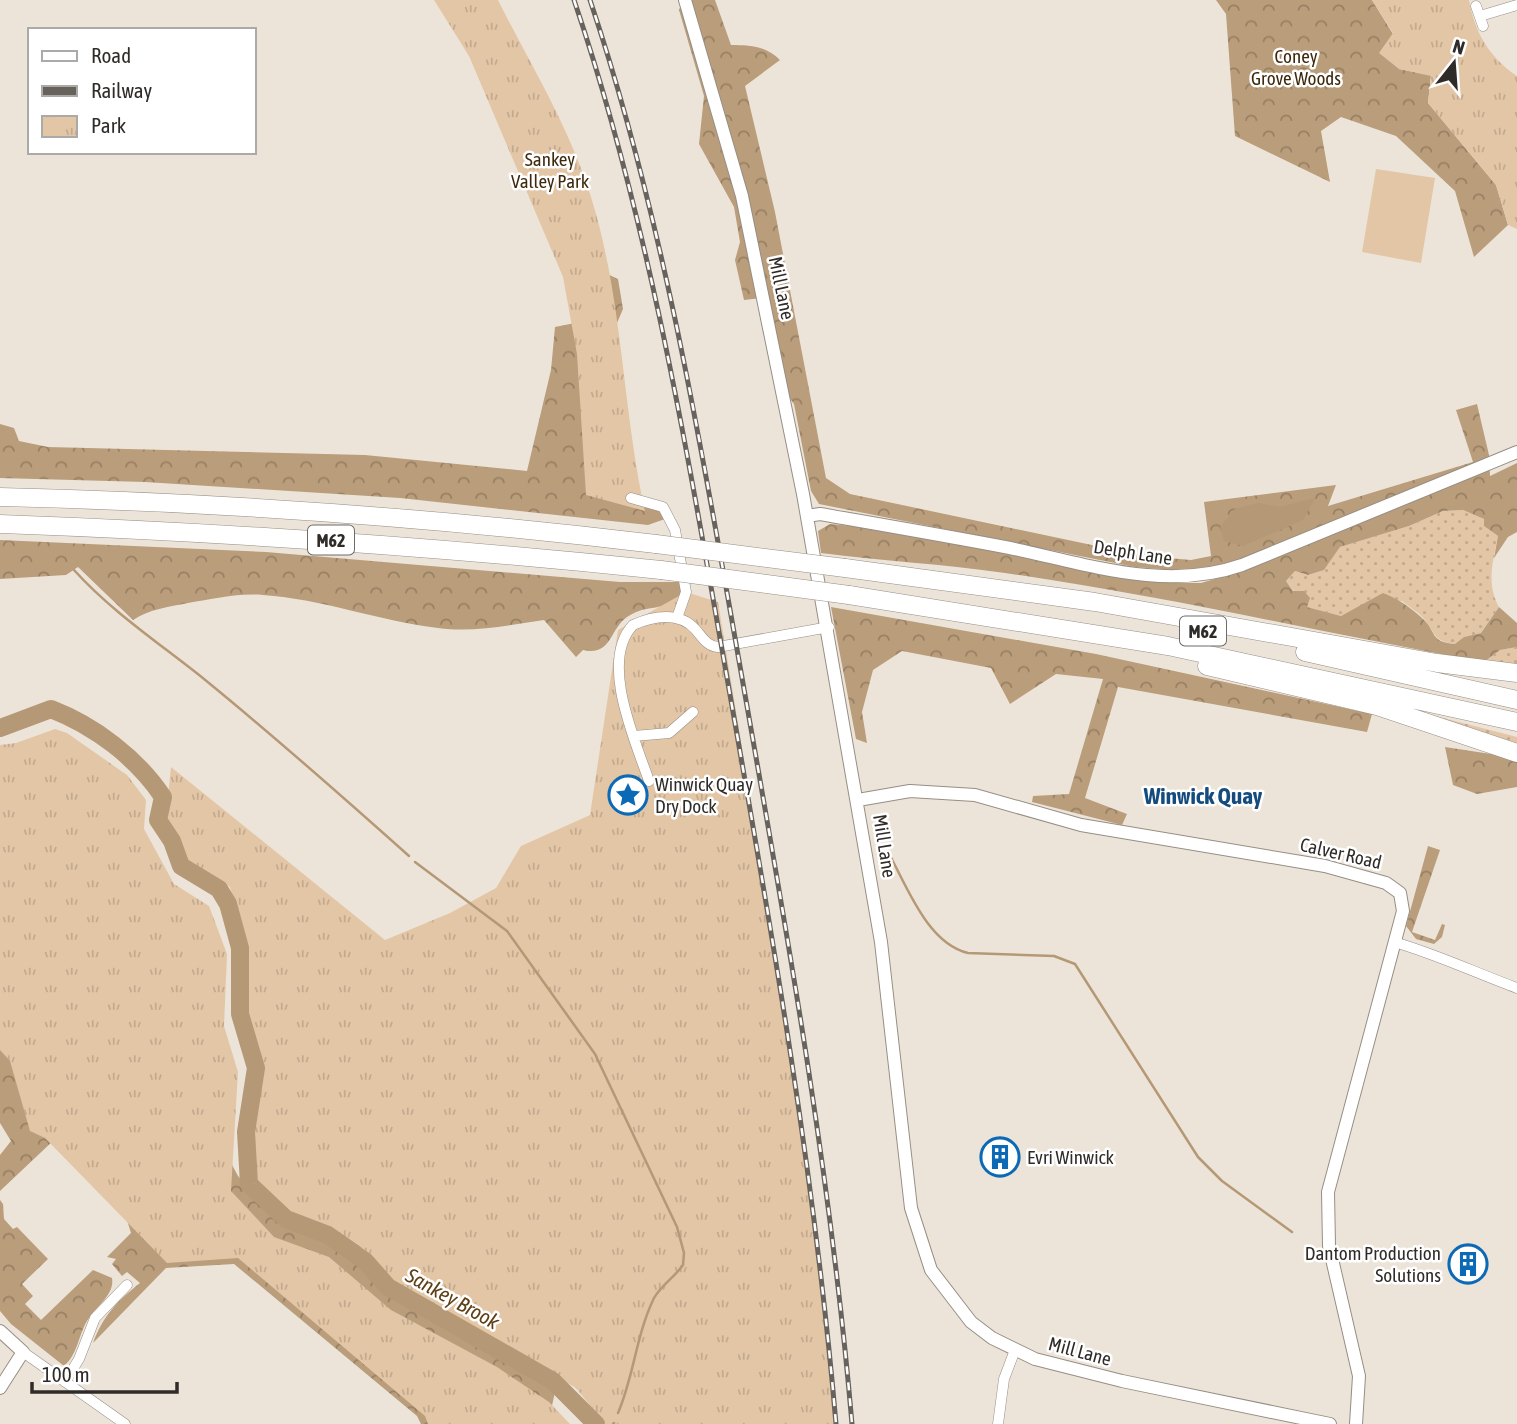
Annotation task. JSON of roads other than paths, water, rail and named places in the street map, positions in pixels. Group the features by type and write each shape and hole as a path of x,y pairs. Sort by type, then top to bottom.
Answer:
{"highway":[{"name":"M62","path":"0,496 349,514 656,544 845,568 958,585 1178,625 1517,700"},
{"name":"M62","path":"0,524 182,530 382,543 661,570 849,595 1168,646 1517,722"},
{"path":"958,585 1095,602 1437,663 1517,673"},
{"path":"959,612 1377,706 1517,753"}],"street":[{"name":"Mill Lane","path":"685,0 742,196 829,627 881,942 916,1228 931,1270 953,1302 992,1338 1016,1350 1063,1368 1330,1424"},
{"path":"1480,16 1517,5"},
{"name":"Delph Lane","path":"807,516 820,514 1144,576 1196,577 1252,562 1517,452"},
{"path":"631,498 663,507 675,530 685,592 677,618"},
{"path":"649,781 622,694 618,658 621,642 632,625 642,620 677,618 687,621 710,646 718,647 829,627"},
{"path":"634,736 669,733 693,712"},
{"name":"Calver Road","path":"858,800 910,791 975,795 1081,825 1325,866 1386,883 1397,889 1403,905 1328,1192 1329,1246 1359,1377 1356,1424"},
{"path":"1394,942 1431,953 1454,965 1517,988"},
{"path":"65,1382 79,1359 95,1318 127,1285"},
{"path":"0,1331 23,1352 120,1422"},
{"path":"998,1424 1004,1379 1016,1350"},
{"path":"0,1388 23,1352"}],"waterway":[{"path":"74,570 120,613 256,722 409,856"},
{"name":"Sankey Brook","path":"0,728 51,709 83,724 114,745 141,769 163,797 158,820 172,841 181,866 219,889 228,904 240,948 240,1014 256,1068 246,1132 249,1184 286,1219 328,1235 365,1261 388,1287 553,1381 596,1424"},
{"path":"888,852 920,912 941,938 954,947 968,953 1054,956 1075,964 1198,1157 1222,1181 1292,1232"},
{"path":"415,862 507,931 595,1054 677,1227 684,1253 683,1265 654,1298 643,1326 618,1413"}],"railway":[{"path":"574,0 625,170 646,255 682,428 791,1055 816,1239 836,1424"},
{"path":"590,0 640,170 661,255 697,428 806,1055 832,1239 852,1424"}],"place":[{"name":"Winwick Quay Dry Dock","path":"628,795"},
{"name":"Evri Winwick","path":"1000,1157"},
{"name":"Dantom Production Solutions","path":"1468,1264"}],"district":[{"name":"Winwick Quay","path":"1203,796"}],"park label":[{"name":"Coney Grove Woods","path":"1296,67"},
{"name":"Sankey Valley Park","path":"550,170"}]}
